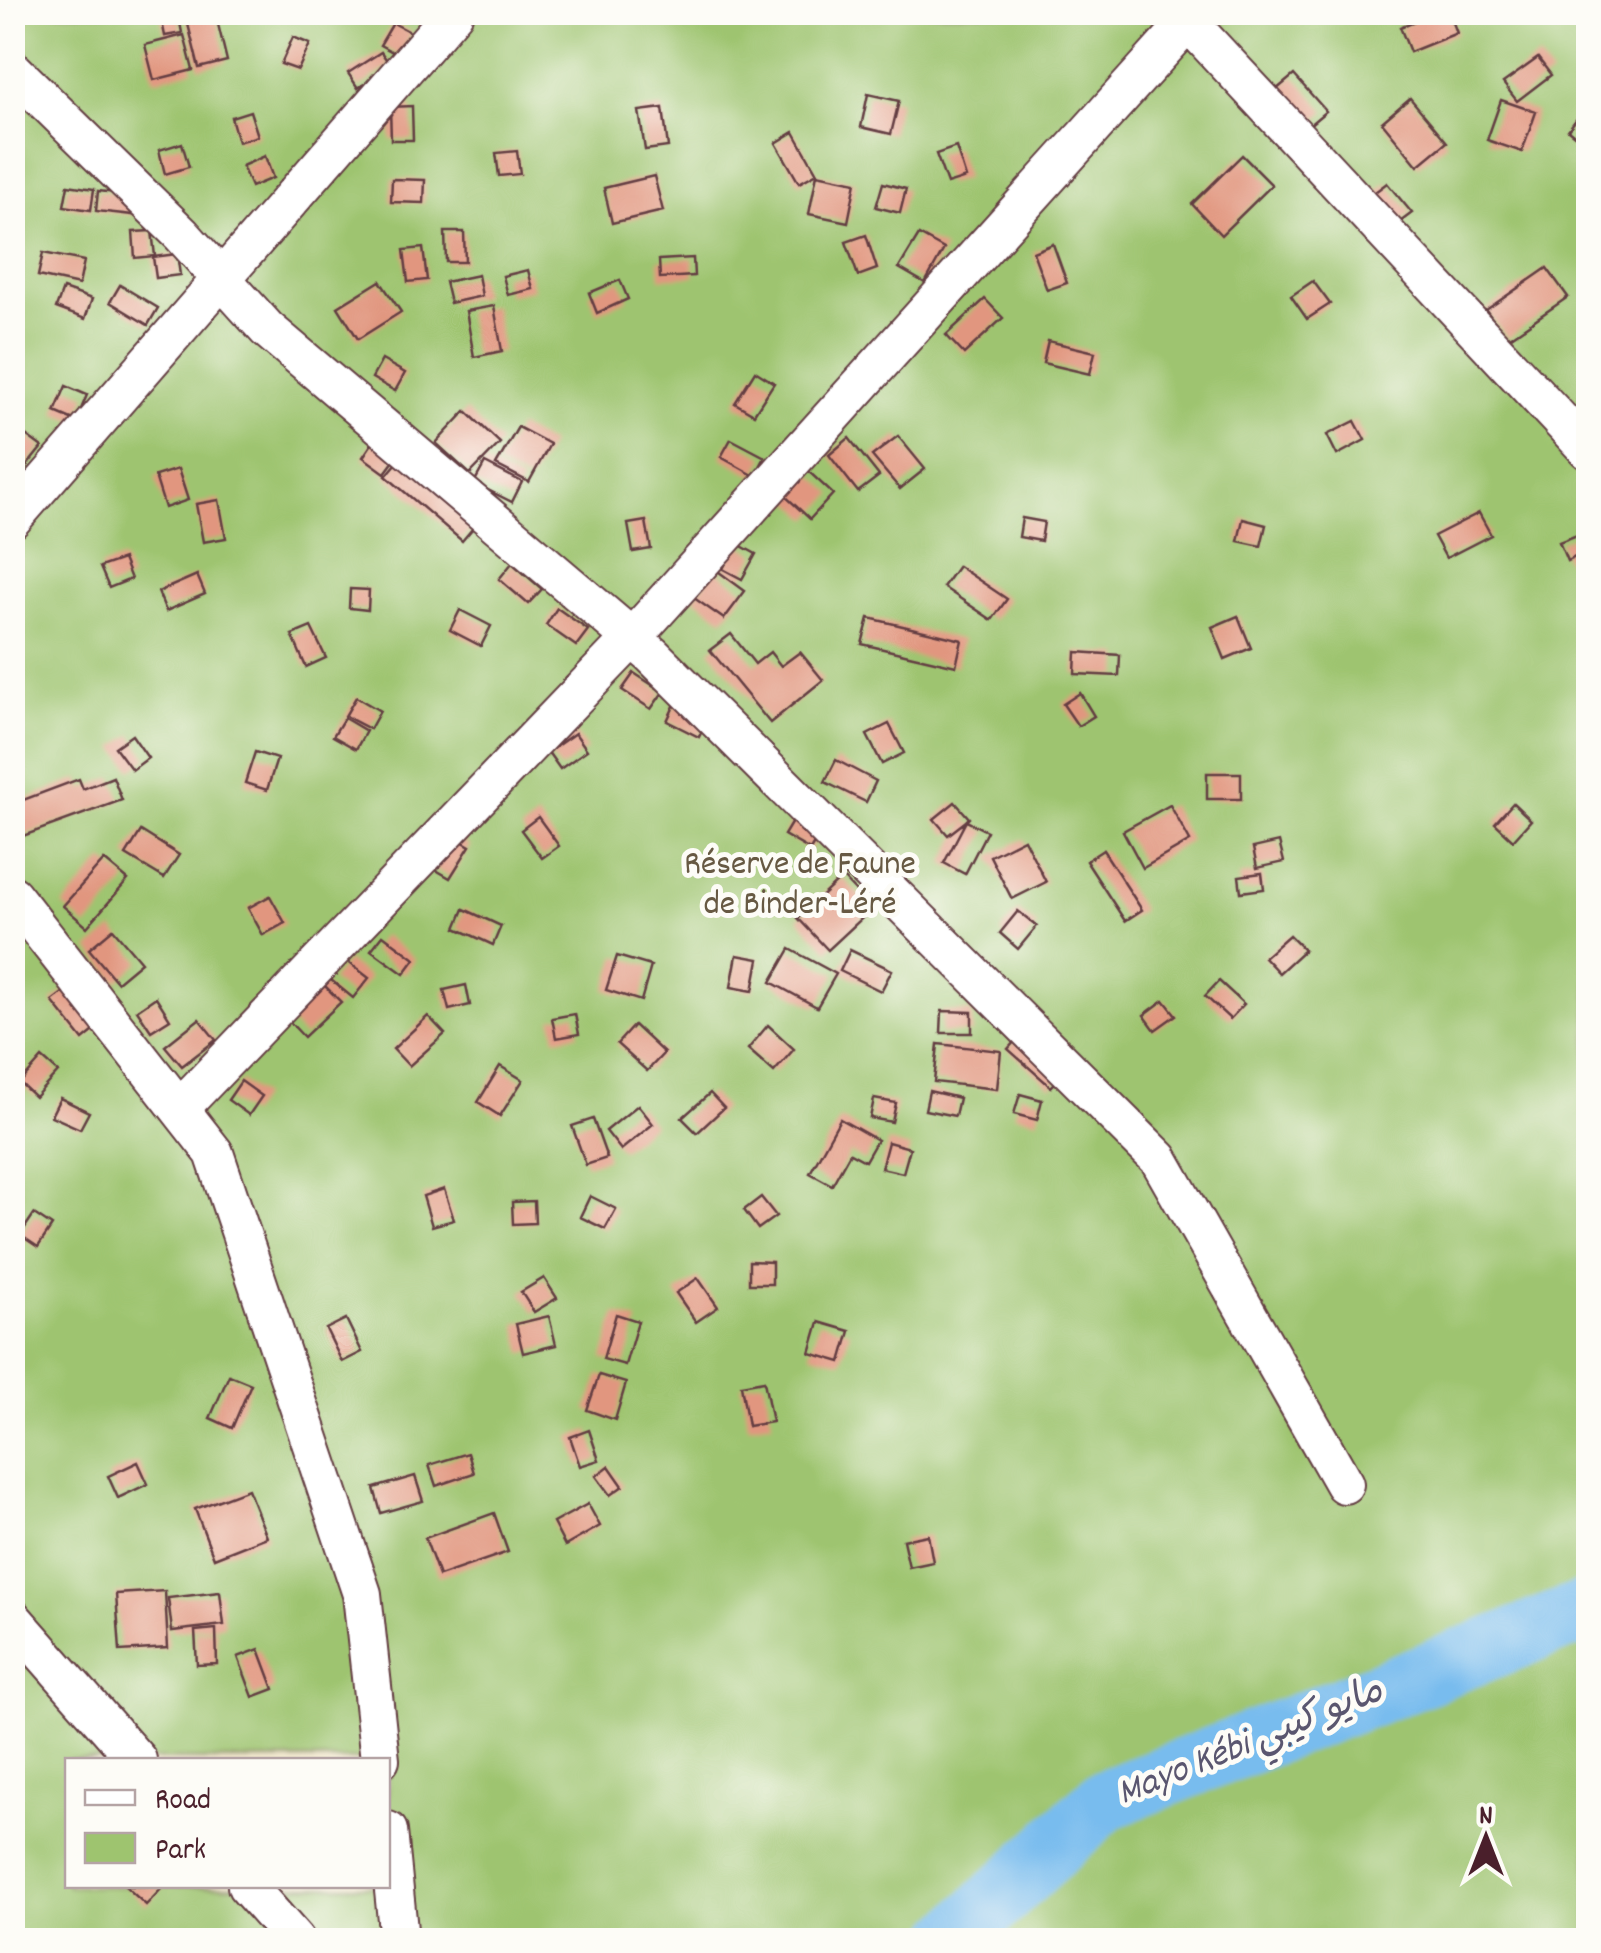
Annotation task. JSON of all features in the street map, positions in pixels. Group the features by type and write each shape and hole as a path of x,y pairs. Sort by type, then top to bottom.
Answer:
{"street":[{"path":"12,519 454,12"},
{"path":"180,1108 632,638 1188,16 1588,450"},
{"path":"12,69 267,329 632,638 1159,1158 1344,1484"},
{"path":"12,895 214,1154 362,1594 380,1758"},
{"path":"12,1618 136,1758"},
{"path":"390,1848 400,1940"},
{"path":"249,1888 295,1940"}],"green space":[{"name":"Réserve de Faune de Binder-Léré","path":"12,13 1588,13 1588,1940 13,1940"}],"building":[{"path":"160,12 178,12 182,33 165,36"},
{"path":"185,12 215,12 227,61 199,68"},
{"path":"1436,12 1449,12 1457,33 1410,52 1400,27"},
{"path":"393,23 412,33 400,56 380,45"},
{"path":"184,35 193,70 154,80 145,45"},
{"path":"293,37 310,44 298,70 281,64"},
{"path":"381,52 391,66 358,88 348,73"},
{"path":"1538,58 1551,75 1517,101 1503,83"},
{"path":"1294,75 1326,111 1302,131 1270,95"},
{"path":"868,94 899,101 891,134 861,127"},
{"path":"1410,98 1447,142 1418,166 1382,122"},
{"path":"1501,100 1536,112 1522,152 1487,140"},
{"path":"412,106 413,140 391,140 390,107"},
{"path":"663,108 668,147 645,150 639,111"},
{"path":"250,111 258,136 238,142 231,117"},
{"path":"1581,113 1588,119 1588,146 1568,130"},
{"path":"794,132 817,173 799,183 776,143"},
{"path":"182,143 189,167 165,174 159,150"},
{"path":"956,147 966,178 947,184 936,154"},
{"path":"517,151 520,174 499,176 496,153"},
{"path":"1242,155 1272,185 1221,235 1192,204"},
{"path":"265,156 273,178 251,187 242,166"},
{"path":"817,174 856,182 848,222 809,214"},
{"path":"654,176 663,211 612,223 604,188"},
{"path":"392,179 425,180 424,203 391,202"},
{"path":"883,183 906,189 900,213 876,207"},
{"path":"1387,183 1412,213 1396,225 1371,195"},
{"path":"68,185 94,189 91,210 64,206"},
{"path":"98,191 135,195 133,215 96,211"},
{"path":"152,231 155,256 135,258 133,232"},
{"path":"445,232 464,232 465,262 446,262"},
{"path":"866,235 877,269 858,276 846,242"},
{"path":"919,235 944,249 925,283 899,268"},
{"path":"1053,244 1067,283 1047,290 1033,252"},
{"path":"423,248 427,280 408,282 404,250"},
{"path":"43,253 84,261 79,285 38,276"},
{"path":"177,254 180,275 156,278 153,257"},
{"path":"693,258 694,276 660,278 659,260"},
{"path":"1547,268 1568,297 1507,339 1486,310"},
{"path":"528,270 533,289 508,295 503,276"},
{"path":"478,275 482,296 450,303 445,282"},
{"path":"620,280 628,299 597,313 589,293"},
{"path":"380,281 401,312 358,339 338,307"},
{"path":"1313,281 1330,304 1307,319 1291,296"},
{"path":"120,285 158,308 148,325 110,302"},
{"path":"63,289 92,299 85,319 56,308"},
{"path":"985,299 1003,318 964,354 946,335"},
{"path":"494,306 502,351 474,357 466,311"},
{"path":"1048,341 1095,352 1090,374 1043,363"},
{"path":"382,360 405,373 395,391 372,378"},
{"path":"755,371 774,383 754,414 735,403"},
{"path":"66,386 87,395 76,421 55,412"},
{"path":"466,411 500,443 470,474 436,443"},
{"path":"1355,421 1365,440 1337,455 1327,435"},
{"path":"518,427 550,444 529,482 496,465"},
{"path":"19,430 42,447 26,467 12,457 12,438"},
{"path":"898,436 925,469 900,489 872,456"},
{"path":"849,438 879,476 858,492 829,455"},
{"path":"375,439 399,454 385,473 363,457"},
{"path":"731,439 765,457 755,476 721,457"},
{"path":"402,457 478,522 462,541 386,476"},
{"path":"485,463 522,482 512,502 474,483"},
{"path":"178,469 188,500 165,508 155,476"},
{"path":"806,469 833,494 810,519 783,494"},
{"path":"219,500 226,538 203,542 196,504"},
{"path":"1479,513 1491,535 1446,558 1434,536"},
{"path":"1022,518 1044,522 1041,541 1019,537"},
{"path":"1243,519 1266,525 1261,546 1238,541"},
{"path":"646,521 651,549 633,552 628,524"},
{"path":"1585,532 1588,551 1567,561 1559,542"},
{"path":"736,543 756,554 742,579 723,569"},
{"path":"123,559 131,579 109,588 100,567"},
{"path":"512,563 542,589 528,604 499,579"},
{"path":"958,566 1007,599 992,620 943,587"},
{"path":"715,569 745,591 724,619 694,598"},
{"path":"197,575 205,594 166,611 158,592"},
{"path":"350,589 369,590 368,610 349,608"},
{"path":"557,608 588,630 576,646 546,625"},
{"path":"460,610 491,626 481,646 450,630"},
{"path":"1238,616 1251,648 1225,659 1212,627"},
{"path":"869,618 962,640 956,666 862,644"},
{"path":"311,627 326,658 306,667 292,635"},
{"path":"731,634 755,664 770,652 781,666 800,652 823,680 770,723 710,650"},
{"path":"1076,652 1120,655 1119,676 1075,674"},
{"path":"634,673 663,692 651,709 622,690"},
{"path":"1080,693 1094,716 1078,726 1063,704"},
{"path":"356,697 380,711 370,729 345,716"},
{"path":"675,704 707,720 699,737 667,721"},
{"path":"344,718 366,731 356,749 333,736"},
{"path":"889,724 904,753 882,764 867,735"},
{"path":"575,733 587,750 560,769 548,752"},
{"path":"132,735 148,758 132,770 115,747"},
{"path":"255,752 277,759 267,790 245,783"},
{"path":"836,760 876,781 866,802 825,782"},
{"path":"1207,773 1241,773 1241,799 1207,799"},
{"path":"113,777 122,800 12,840 12,789 18,802 79,779 83,789"},
{"path":"955,802 969,818 948,835 934,819"},
{"path":"1513,803 1531,820 1513,840 1495,823"},
{"path":"1170,805 1190,841 1143,868 1123,831"},
{"path":"796,815 822,830 810,850 784,835"},
{"path":"538,817 559,846 542,858 521,830"},
{"path":"966,821 987,831 965,874 944,863"},
{"path":"141,831 179,855 164,878 126,855"},
{"path":"451,835 470,846 450,878 431,867"},
{"path":"1024,839 1046,882 1012,899 990,856"},
{"path":"1279,842 1284,862 1257,868 1253,848"},
{"path":"1103,850 1142,910 1125,921 1086,861"},
{"path":"104,860 128,880 87,927 63,906"},
{"path":"1262,873 1264,889 1241,892 1239,876"},
{"path":"842,877 872,909 828,950 798,918"},
{"path":"270,896 285,923 263,935 248,908"},
{"path":"464,909 501,926 493,945 456,928"},
{"path":"1018,911 1037,926 1018,949 1000,933"},
{"path":"12,917 29,933 12,949"},
{"path":"113,929 141,962 117,982 89,949"},
{"path":"383,935 415,959 404,974 371,950"},
{"path":"1289,935 1304,950 1279,973 1264,957"},
{"path":"790,949 836,974 817,1007 771,982"},
{"path":"850,950 892,970 881,991 840,971"},
{"path":"737,955 759,959 753,991 731,987"},
{"path":"617,956 651,966 641,1001 606,990"},
{"path":"347,961 369,978 353,998 331,980"},
{"path":"1219,981 1244,1004 1230,1019 1205,996"},
{"path":"323,984 341,1002 304,1037 287,1019"},
{"path":"466,985 470,1005 449,1010 444,990"},
{"path":"68,989 99,1027 83,1040 52,1001"},
{"path":"156,997 170,1019 151,1031 137,1010"},
{"path":"1164,1000 1176,1015 1155,1030 1144,1015"},
{"path":"942,1011 972,1012 972,1033 941,1033"},
{"path":"575,1014 579,1034 556,1038 552,1018"},
{"path":"428,1016 445,1034 409,1066 393,1049"},
{"path":"199,1019 216,1040 182,1066 165,1046"},
{"path":"634,1025 664,1053 647,1071 617,1044"},
{"path":"768,1025 794,1049 774,1072 748,1049"},
{"path":"1024,1031 1067,1070 1051,1087 1008,1049"},
{"path":"938,1044 1001,1051 997,1089 934,1082"},
{"path":"42,1058 58,1072 35,1097 20,1083"},
{"path":"500,1066 523,1080 500,1116 478,1102"},
{"path":"241,1081 262,1096 249,1115 228,1100"},
{"path":"929,1091 959,1098 955,1116 925,1110"},
{"path":"710,1093 724,1108 697,1133 682,1118"},
{"path":"1020,1094 1042,1100 1037,1120 1014,1114"},
{"path":"60,1098 89,1112 80,1129 51,1116"},
{"path":"874,1099 896,1103 892,1122 870,1118"},
{"path":"638,1105 653,1124 621,1150 606,1131"},
{"path":"593,1119 607,1158 586,1165 572,1126"},
{"path":"840,1119 877,1140 865,1161 850,1153 832,1185 810,1173"},
{"path":"888,1142 910,1148 903,1173 881,1168"},
{"path":"444,1189 454,1220 432,1226 423,1196"},
{"path":"590,1196 616,1209 605,1229 580,1217"},
{"path":"761,1197 776,1216 758,1229 744,1210"},
{"path":"534,1201 535,1223 513,1224 512,1202"},
{"path":"34,1214 52,1226 38,1247 20,1235"},
{"path":"749,1261 772,1262 772,1284 749,1284"},
{"path":"544,1278 557,1298 534,1312 521,1292"},
{"path":"698,1278 718,1307 696,1322 676,1293"},
{"path":"616,1314 638,1321 625,1365 603,1359"},
{"path":"549,1316 556,1345 523,1353 516,1324"},
{"path":"346,1319 362,1352 342,1362 326,1329"},
{"path":"819,1322 850,1331 841,1362 810,1353"},
{"path":"229,1375 251,1384 232,1428 210,1418"},
{"path":"599,1375 626,1383 615,1420 587,1410"},
{"path":"764,1381 772,1422 748,1426 741,1385"},
{"path":"589,1430 599,1460 580,1466 570,1437"},
{"path":"468,1453 474,1473 436,1486 429,1465"},
{"path":"138,1462 148,1484 118,1498 108,1476"},
{"path":"609,1466 623,1486 610,1495 596,1476"},
{"path":"415,1476 423,1501 381,1513 374,1488"},
{"path":"248,1489 267,1537 214,1558 195,1509"},
{"path":"588,1504 600,1526 565,1546 553,1523"},
{"path":"494,1513 508,1552 439,1576 425,1538"},
{"path":"928,1535 933,1562 909,1567 903,1540"},
{"path":"165,1591 168,1648 120,1651 116,1594"},
{"path":"220,1592 224,1625 172,1631 168,1598"},
{"path":"216,1629 217,1664 197,1665 195,1631"},
{"path":"259,1649 274,1689 253,1697 238,1657"},
{"path":"127,1888 162,1888 146,1905"}],"waterway":[{"name":"Mayo Kébi مايو كيبي","path":"954,1940 1105,1800 1588,1610"}]}
